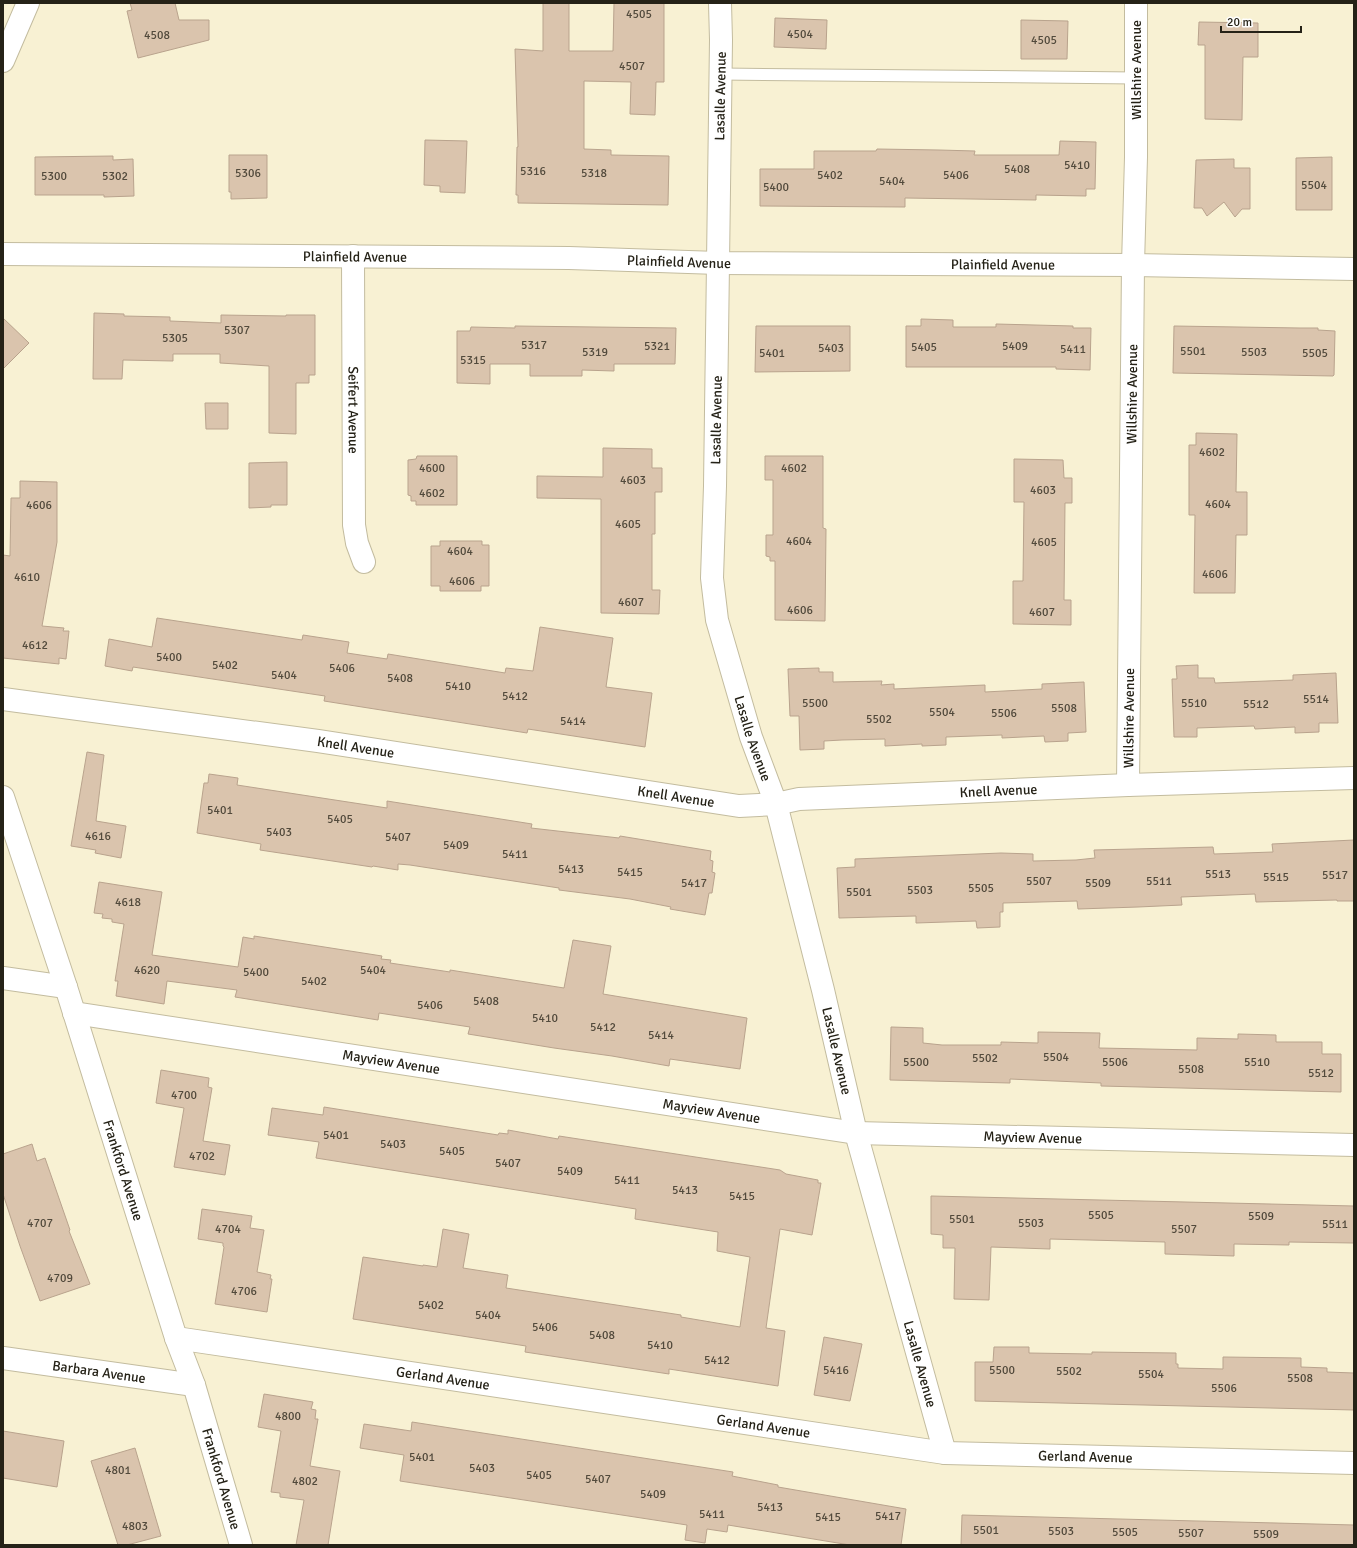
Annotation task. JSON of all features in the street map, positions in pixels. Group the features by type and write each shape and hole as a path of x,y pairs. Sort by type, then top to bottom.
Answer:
{"street":[{"path":"3,61 28,3"},
{"name":"Lasalle Avenue","path":"720,3 721,74 715,486 712,578 720,628 751,737 776,804 823,990 856,1133 945,1453"},
{"name":"Willshire Avenue","path":"1128,785 1133,265 1136,157 1136,3"},
{"name":"Plainfield Avenue","path":"3,254 569,258 718,263 1133,265 1354,269"},
{"name":"Seifert Avenue","path":"353,256 354,525 357,543 364,562"},
{"name":"Knell Avenue","path":"3,699 318,742 739,806 776,804 799,799 1128,785 1354,778"},
{"name":"Frankford Avenue","path":"3,797 66,987 176,1338 194,1385 241,1545"},
{"path":"3,978 66,987"},
{"name":"Mayview Avenue","path":"74,1013 856,1133 1354,1145"},
{"name":"Gerland Avenue","path":"176,1338 945,1453 1354,1463"},
{"name":"Barbara Avenue","path":"3,1358 194,1385"}],"lane":[{"path":"721,74 1136,78"}],"building":[{"path":"130,3 175,3 179,20 209,20 209,40 138,58 127,11 132,10"},
{"path":"543,3 569,3 569,51 613,51 614,3 664,3 664,82 656,82 655,115 630,114 631,82 584,81 584,149 611,150 611,155 669,156 668,205 518,203 518,195 516,195 518,147 515,49 543,51"},
{"path":"775,18 827,20 826,49 774,47"},
{"path":"1021,20 1068,21 1067,59 1021,59"},
{"path":"1199,22 1258,23 1258,57 1243,57 1242,120 1205,119 1205,45 1198,45"},
{"path":"425,140 467,141 465,193 440,192 440,186 424,185"},
{"path":"1060,141 1096,142 1095,189 1086,189 1086,196 1036,195 1036,200 905,198 905,207 760,206 760,169 814,169 814,151 876,151 877,149 939,150 975,151 974,155 1059,155"},
{"path":"229,155 267,155 267,198 231,199 231,192 229,192"},
{"path":"113,156 113,160 133,159 134,196 104,197 104,195 35,195 35,157"},
{"path":"1332,157 1332,210 1296,210 1296,158"},
{"path":"1234,159 1234,168 1250,168 1250,209 1242,209 1235,217 1224,202 1207,216 1202,208 1194,208 1196,160"},
{"path":"94,313 124,314 124,316 170,317 170,321 221,323 221,315 315,315 315,375 309,375 309,383 296,383 296,434 269,433 269,366 220,363 220,354 173,354 173,361 123,360 122,379 93,379"},
{"path":"3,318 29,343 3,369"},
{"path":"921,319 953,320 953,327 996,327 996,324 1073,326 1073,328 1091,328 1090,370 1056,369 1056,367 906,367 906,326 921,326"},
{"path":"515,326 676,328 675,364 614,364 614,371 582,370 582,376 530,376 530,364 490,364 490,384 457,383 457,331 470,331 471,327 515,328"},
{"path":"756,326 850,326 850,371 755,372"},
{"path":"1174,326 1318,328 1318,330 1335,331 1334,375 1173,373"},
{"path":"205,403 228,403 228,429 206,429"},
{"path":"1196,433 1237,434 1236,492 1247,492 1247,535 1236,535 1235,593 1194,593 1195,515 1189,515 1189,445 1196,445"},
{"path":"603,448 652,449 652,468 662,468 662,492 655,492 655,534 652,534 652,590 660,590 659,614 601,613 601,499 537,498 537,476 603,477"},
{"path":"417,456 457,456 457,505 416,505 416,501 411,501 411,496 408,495 408,460 416,459"},
{"path":"765,456 823,456 823,528 826,529 825,621 775,620 775,561 770,561 770,557 766,556 766,535 773,535 773,480 765,480"},
{"path":"1014,459 1063,460 1064,478 1072,478 1072,503 1065,503 1064,600 1071,600 1071,625 1013,624 1013,581 1023,581 1024,502 1014,502"},
{"path":"287,462 287,505 271,505 271,507 249,508 249,463"},
{"path":"20,481 57,482 57,542 42,626 64,628 63,631 69,631 66,659 59,658 59,664 3,658 3,555 10,556 11,498 20,498"},
{"path":"440,541 482,541 482,545 489,545 489,586 481,586 481,591 440,591 440,586 431,586 431,546 440,546"},
{"path":"157,618 302,640 303,635 349,642 347,653 387,659 388,654 505,673 506,668 533,671 540,627 613,638 606,687 652,693 645,747 528,729 527,733 324,701 325,696 133,667 132,671 105,666 109,639 152,647"},
{"path":"1198,665 1198,678 1214,678 1215,683 1293,680 1293,675 1336,673 1338,723 1319,723 1319,732 1295,733 1295,727 1255,729 1254,726 1197,728 1197,737 1174,737 1172,679 1177,679 1176,666"},
{"path":"819,668 819,672 833,672 833,682 882,681 881,685 894,684 894,689 985,685 985,692 1042,689 1042,684 1084,682 1086,732 1068,733 1068,741 1045,742 1044,736 1002,738 1002,735 946,737 946,745 922,746 922,744 885,746 885,739 842,740 824,741 824,749 800,750 799,716 790,716 788,669"},
{"path":"87,752 104,755 96,821 126,826 121,858 95,853 96,850 71,846"},
{"path":"209,774 238,778 237,785 387,808 387,801 532,824 531,828 619,838 620,836 711,851 710,860 713,861 712,872 715,873 712,893 709,893 705,915 670,909 671,907 630,899 559,890 559,888 410,865 398,864 398,870 260,850 261,844 197,833 204,783 208,783"},
{"path":"1354,840 1354,901 1256,902 1255,894 1181,897 1182,905 1138,907 1078,909 1077,901 1003,903 1003,912 1000,912 1000,927 977,928 976,921 916,923 916,916 839,918 837,868 855,867 855,859 1001,853 1033,854 1033,861 1076,860 1095,858 1094,850 1213,847 1214,854 1273,852 1272,844"},
{"path":"99,882 162,892 152,955 238,967 243,937 254,939 254,936 382,956 381,959 391,960 390,963 450,972 450,970 564,988 573,940 611,946 603,994 747,1018 740,1069 670,1059 669,1066 468,1034 470,1027 379,1013 378,1020 235,997 237,990 167,981 164,1004 116,996 118,981 115,981 124,924 112,922 112,919 102,918 103,914 94,913"},
{"path":"891,1027 923,1028 923,1043 942,1045 1001,1045 1001,1042 1038,1043 1038,1032 1100,1033 1099,1048 1197,1050 1197,1038 1238,1039 1238,1034 1276,1035 1276,1042 1322,1042 1322,1054 1341,1054 1341,1092 1101,1086 1101,1083 1010,1079 1010,1083 890,1080"},
{"path":"161,1070 209,1078 208,1087 212,1088 203,1141 230,1145 225,1175 174,1167 184,1108 156,1103"},
{"path":"324,1107 498,1135 499,1133 508,1134 508,1130 558,1139 559,1136 780,1170 786,1174 818,1180 818,1183 821,1183 812,1235 780,1229 766,1328 785,1331 778,1386 669,1369 669,1374 525,1352 526,1346 353,1319 363,1257 437,1267 443,1229 469,1234 463,1268 508,1275 506,1288 681,1315 681,1317 740,1327 750,1257 717,1251 718,1232 635,1219 636,1209 316,1158 319,1142 268,1135 272,1108 323,1115"},
{"path":"32,1144 37,1161 45,1158 70,1230 69,1231 90,1284 40,1301 3,1194 3,1154"},
{"path":"931,1196 1354,1206 1354,1243 1289,1242 1289,1245 1234,1244 1234,1256 1165,1254 1165,1242 1050,1239 1050,1249 991,1247 989,1300 954,1299 955,1248 943,1248 943,1235 931,1234"},
{"path":"202,1209 252,1216 250,1228 264,1230 257,1272 271,1275 270,1279 272,1279 267,1312 215,1304 224,1247 223,1243 198,1239"},
{"path":"824,1337 862,1344 850,1401 814,1395"},
{"path":"994,1347 1029,1347 1029,1353 1176,1353 1176,1364 1178,1364 1178,1368 1223,1369 1223,1357 1301,1358 1301,1367 1327,1368 1327,1372 1354,1373 1354,1410 975,1401 975,1362 993,1362"},
{"path":"264,1394 313,1402 311,1409 316,1410 315,1419 318,1419 310,1466 340,1471 328,1545 296,1545 304,1500 280,1497 280,1493 271,1492 281,1431 258,1427"},
{"path":"412,1422 733,1472 732,1476 778,1485 778,1487 906,1509 901,1545 850,1545 728,1525 727,1532 707,1529 705,1543 685,1540 687,1525 400,1481 404,1455 360,1448 364,1424 411,1431"},
{"path":"3,1431 64,1441 57,1487 3,1478"},
{"path":"135,1448 161,1536 127,1545 118,1545 91,1461"},
{"path":"962,1515 1354,1525 1354,1545 961,1545"}]}
